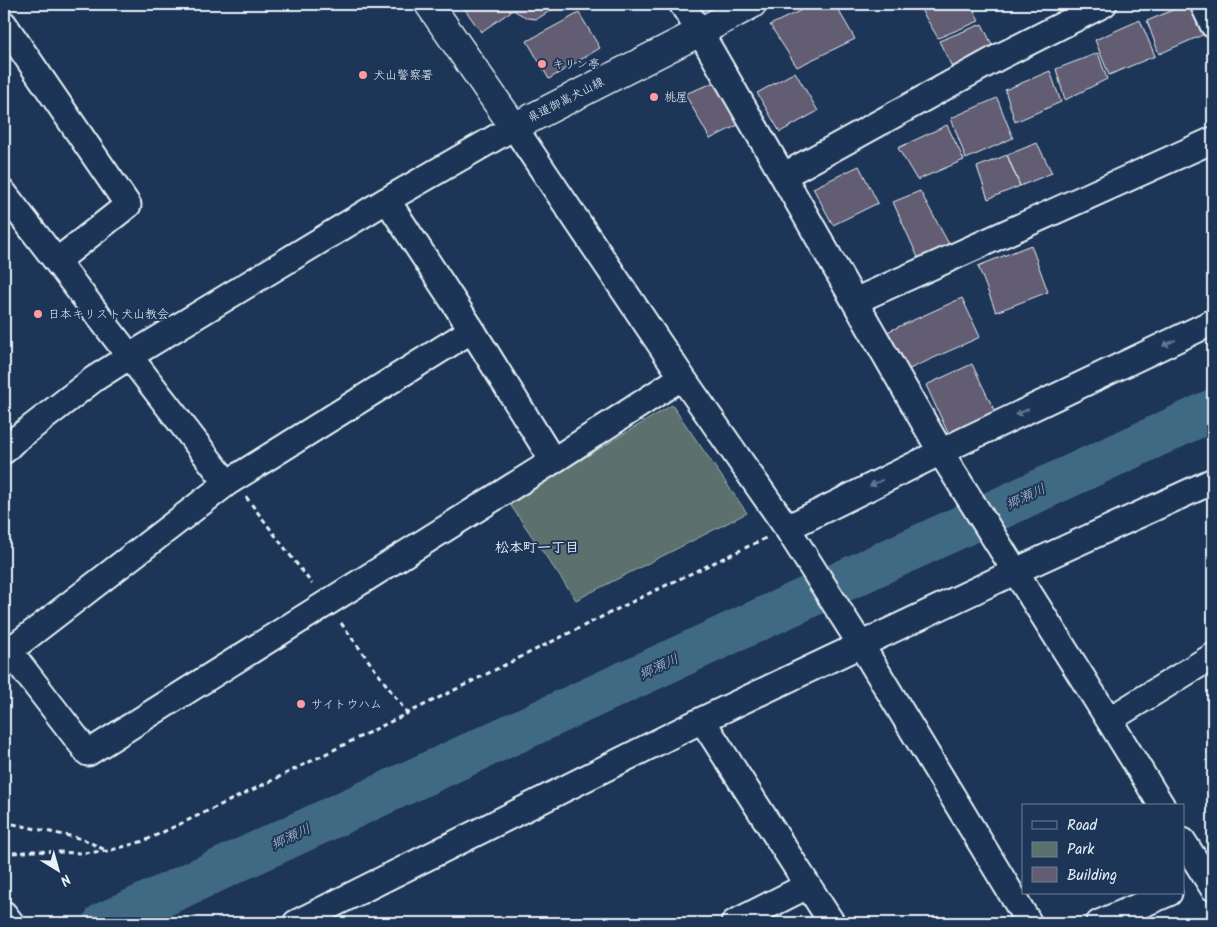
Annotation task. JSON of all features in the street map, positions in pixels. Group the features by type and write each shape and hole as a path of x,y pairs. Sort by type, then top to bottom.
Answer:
{"main road":[{"name":"県道御嵩犬山線","path":"429,4 514,127 752,4"}],"street":[{"path":"682,4 700,32 943,456 1161,804"},
{"path":"783,176 999,58 1104,4"},
{"path":"1203,4 1213,25"},
{"path":"4,24 128,205 57,261"},
{"path":"4,451 14,441 94,379 130,356 387,200 514,127 682,377 787,528 861,645 1029,923"},
{"path":"855,301 1213,140"},
{"path":"4,193 130,356 230,481"},
{"path":"387,200 472,330 553,461"},
{"path":"787,528 943,456 1213,322"},
{"path":"472,330 230,481 7,648 88,753 553,461 682,377"},
{"path":"296,923 702,720 861,645 1013,568 1213,481"},
{"path":"1109,720 1213,656"},
{"path":"702,720 832,923"},
{"path":"1184,843 1202,872"},
{"path":"734,923 807,886"},
{"path":"1100,923 1168,894"},
{"path":"4,914 11,923"}],"path":[{"path":"230,481 327,603 407,714"},
{"path":"4,854 33,851 80,853 108,851 144,841 269,782 654,590 787,528"},
{"path":"4,822 83,839 108,851"}],"green space":[{"path":"672,405 747,513 576,600 509,503"}],"building":[{"path":"461,4 561,4 537,19 527,18 513,10 481,32"},
{"path":"814,4 835,4 855,39 797,67 770,25"},
{"path":"930,4 971,4 979,21 938,38 920,8"},
{"path":"1187,4 1195,4 1207,33 1159,54 1147,21"},
{"path":"579,13 600,48 549,79 527,41"},
{"path":"1140,20 1155,56 1109,75 1095,40"},
{"path":"982,24 996,53 954,71 939,41"},
{"path":"1098,53 1107,79 1065,100 1056,69"},
{"path":"1050,71 1061,102 1015,122 1005,90"},
{"path":"795,72 818,111 780,132 757,93"},
{"path":"713,83 740,124 710,139 685,94"},
{"path":"997,98 1013,138 966,159 951,118"},
{"path":"947,125 964,160 917,180 898,148"},
{"path":"1037,143 1052,173 1020,186 1007,155"},
{"path":"1007,155 1020,186 988,199 977,167"},
{"path":"859,166 878,203 833,225 813,188"},
{"path":"920,191 950,246 920,262 893,202"},
{"path":"1031,245 1048,292 996,312 978,266"},
{"path":"962,298 980,337 905,371 887,332"},
{"path":"972,364 996,414 949,435 926,385"}],"waterway":[{"name":"郷瀬川","path":"104,923 1213,410"}],"place":[{"name":"キリン亭","path":"542,64"},
{"name":"犬山警察署","path":"363,75"},
{"name":"桃屋","path":"654,97"},
{"name":"日本キリスト犬山教会","path":"38,314"},
{"name":"サイトウハム","path":"301,704"}],"district":[{"name":"松本町一丁目","path":"537,548"}]}
